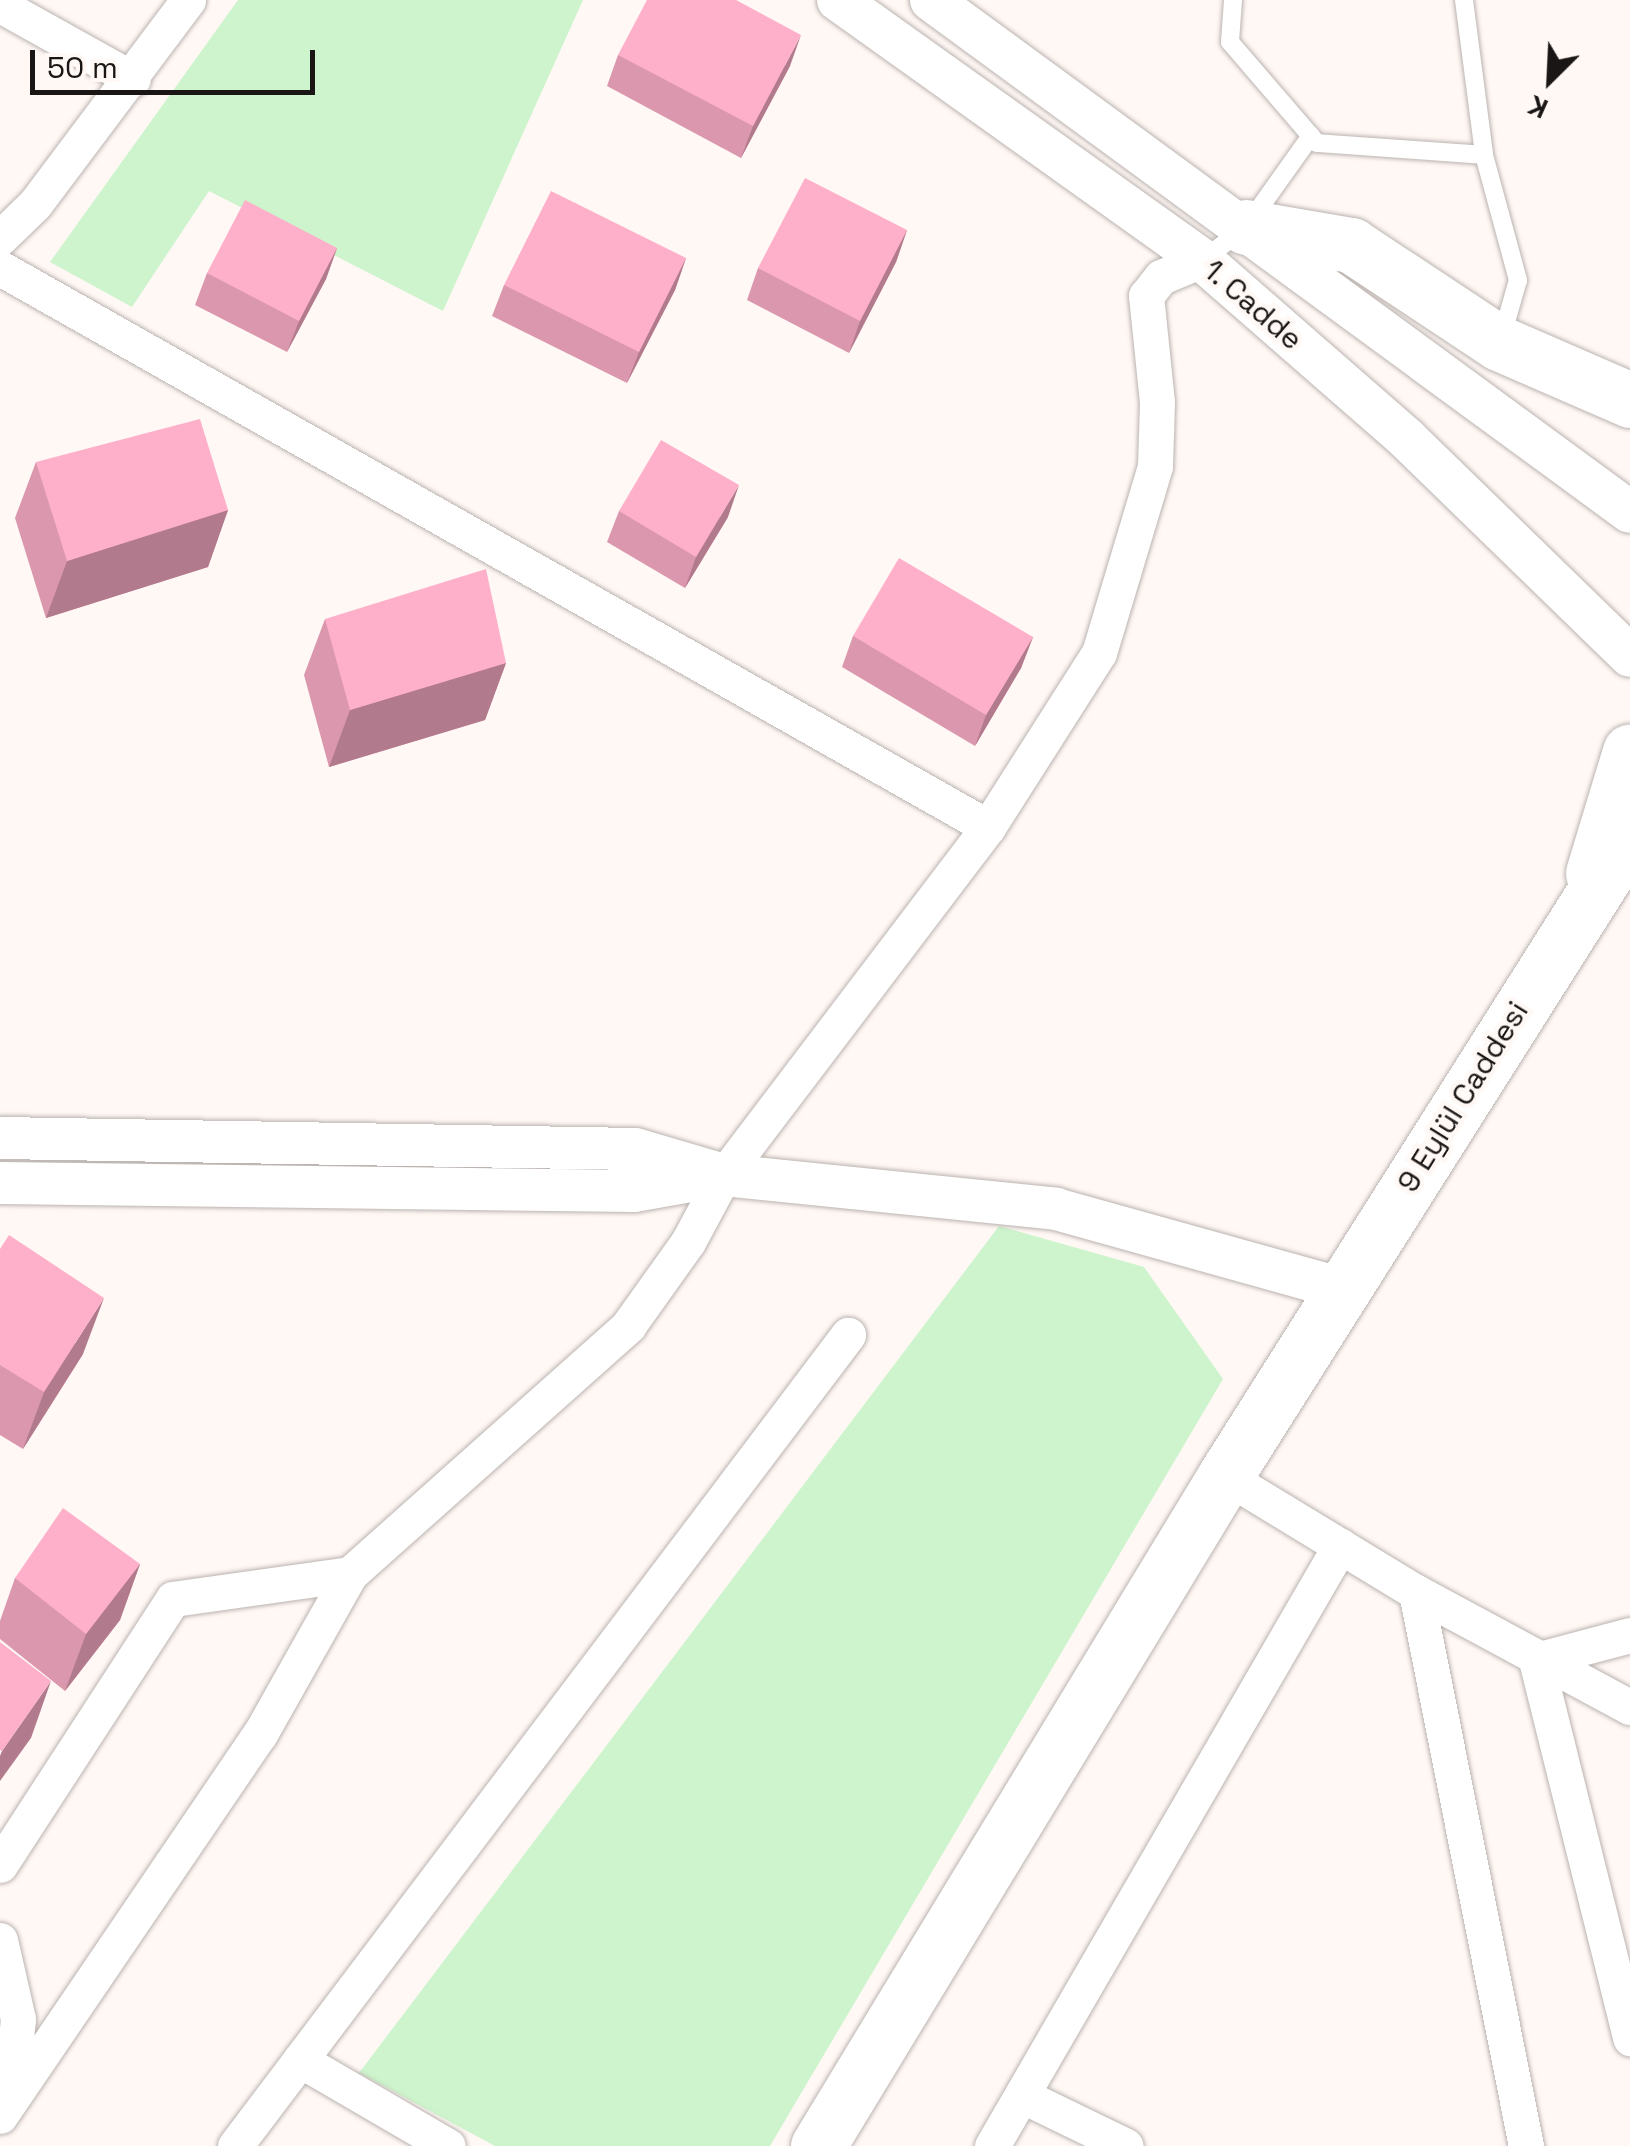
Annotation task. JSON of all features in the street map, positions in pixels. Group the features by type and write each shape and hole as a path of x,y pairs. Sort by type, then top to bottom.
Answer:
{"main road":[{"path":"1246,227 1351,245 1500,343 1630,400"},
{"name":"9 Eylül Caddesi","path":"1584,905 1630,751"},
{"name":"9 Eylül Caddesi","path":"818,2146 1225,1476 1630,836"}],"street":[{"path":"0,238 134,78 188,0"},
{"name":"1. Cadde","path":"838,0 1202,260 1407,438 1630,656"},
{"name":"1. Cadde","path":"931,0 1246,227 1630,512"},
{"path":"0,5 134,78"},
{"path":"4,2110 260,1734 350,1574 628,1326 688,1242 724,1175 988,827 1099,653 1155,466 1157,402 1146,296 1162,277 1202,260"},
{"path":"0,268 988,827"},
{"path":"0,1138 636,1149 724,1175 1056,1209 1342,1289"},
{"path":"0,1183 634,1191 724,1175"},
{"path":"234,2146 848,1334"},
{"path":"1225,1476 1416,1592 1536,1660 1630,1707"},
{"path":"992,2146 1340,1546"},
{"path":"0,1866 173,1599 350,1574"},
{"path":"1416,1592 1526,2146"},
{"path":"1536,1660 1630,1635"},
{"path":"1536,1660 1630,2038"},
{"path":"0,1940 18,2019 4,2110"},
{"path":"300,2060 448,2146"},
{"path":"1023,2096 1126,2146"}],"lane":[{"path":"1233,0 1230,42 1317,143 1484,155"},
{"path":"1464,0 1484,155 1518,280 1500,343"},
{"path":"1202,260 1246,227 1311,136"}],"green space":[{"path":"238,0 583,0 443,311 209,191 132,307 50,262"},
{"path":"999,1226 1144,1267 1223,1379 770,2146 495,2146 359,2073"}],"building":[{"path":"647,0 736,0 801,35 753,126 618,55"},
{"path":"805,178 907,230 860,321 758,268"},
{"path":"551,191 686,258 639,352 504,285"},
{"path":"245,200 337,248 299,321 207,273"},
{"path":"200,419 228,510 67,561 36,462"},
{"path":"661,440 739,485 696,557 619,511"},
{"path":"899,558 1033,637 986,715 853,636"},
{"path":"486,569 506,663 350,710 325,619"},
{"path":"9,1235 104,1298 44,1392 0,1365 0,1249"},
{"path":"63,1508 140,1564 86,1634 15,1578"},
{"path":"0,1642 51,1681 2,1751 0,1750"}]}
